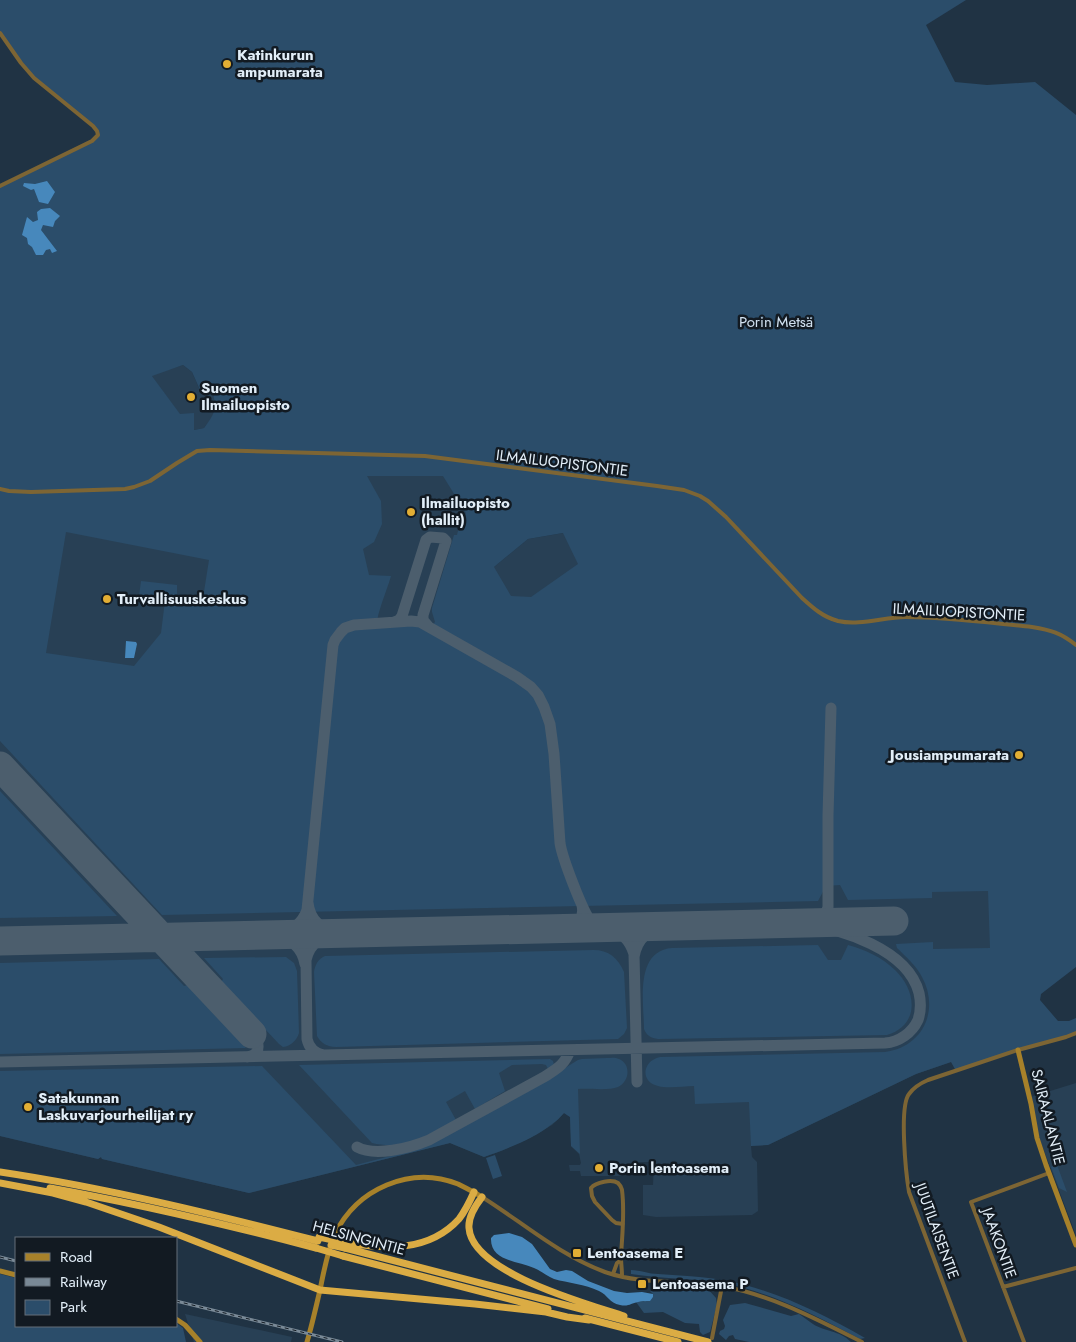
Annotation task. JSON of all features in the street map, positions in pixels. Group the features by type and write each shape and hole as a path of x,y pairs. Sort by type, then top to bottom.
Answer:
{"highway":[{"name":"HELSINGINTIE","path":"0,1172 43,1178 157,1201 265,1227 676,1334 710,1340"},
{"name":"HELSINGINTIE","path":"0,1182 100,1197 318,1242"},
{"path":"0,1182 86,1202 159,1227 320,1290 492,1306 546,1312 590,1320"},
{"path":"318,1242 345,1249 410,1246 442,1232 458,1219 474,1192"},
{"path":"482,1197 472,1214 469,1228 476,1246 495,1264 524,1280 561,1295 676,1334"},
{"name":"HELSINGINTIE","path":"345,1249 590,1320 678,1342"}],"main road":[{"name":"SAIRAALANTIE","path":"1018,1050 1037,1138 1076,1245"},
{"path":"307,1342 327,1256 335,1236 347,1215 360,1201 369,1194 392,1183 424,1178 457,1184 482,1197"},
{"path":"0,1271 15,1275"},
{"path":"178,1320 200,1342"}],"street":[{"path":"0,33 27,71 93,126 98,135 92,141 0,186"},
{"name":"ILMAILUOPISTONTIE","path":"0,490 31,492 125,489 150,481 198,451 210,450 425,456 666,487 692,493 717,508 802,598 814,609 829,618 838,621 856,622 915,617 1032,627 1049,629 1061,634 1076,645"},
{"path":"1018,1050 1076,1033"},
{"name":"JUUTILAISENTIE","path":"965,1342 909,1192 906,1171 904,1108 908,1095 921,1083 1018,1050"},
{"name":"JAAKONTIE","path":"1024,1342 971,1202 1049,1173"},
{"path":"622,1276 623,1266 621,1260 624,1224 623,1197 620,1185 616,1182 599,1182 594,1184 591,1188 595,1202 612,1220 616,1223 624,1224"},
{"path":"482,1197 577,1260 613,1274 644,1280 722,1286 750,1292 787,1305 862,1342"},
{"path":"613,1274 617,1263 621,1260"},
{"path":"1003,1287 1076,1268"},
{"path":"710,1340 722,1286"}],"shaded area":[{"path":"47,181 55,192 48,204 39,202 34,189 31,190 23,186 24,183 35,184"},
{"path":"50,208 60,216 55,221 53,227 43,225 41,230 57,251 52,253 50,249 46,250 43,255 36,255 28,244 27,238 22,235 27,217 33,222 38,220 37,212 41,209"},
{"name":"Suomen Ilmailuopisto","path":"183,365 192,372 200,390 212,387 216,406 212,418 204,428 194,430 194,414 180,415 151,375"},
{"name":"Porin lentoasema","path":"202,469 508,474 494,567 528,539 593,528 1067,819 951,1062 916,1074 768,1145 751,1146 752,1157 757,1162 758,1211 752,1215 656,1217 643,1215 643,1185 653,1185 654,1165 649,1162 639,1162 633,1174 618,1176 581,1176 580,1171 570,1171 569,1165 580,1165 581,1163 579,1154 571,1146 570,1117 564,1113 552,1125 530,1138 484,1157 450,1143 249,1193 102,1159 101,1157 98,1159 0,1136 0,502"},
{"path":"126,641 136,642 137,644 134,658 125,658"},
{"path":"1076,1083 1076,1235 1038,1135 1031,1097"},
{"path":"509,1233 522,1237 532,1244 550,1269 557,1272 572,1271 588,1281 614,1291 627,1293 642,1292 653,1294 653,1297 650,1301 626,1306 620,1305 613,1303 602,1293 594,1289 554,1279 534,1268 506,1259 495,1251 491,1238 494,1235"},
{"path":"185,1314 292,1337 291,1342 194,1342"}],"green space":[{"name":"Porin Metsä","path":"0,0 966,0 926,25 955,82 987,85 1035,82 1076,115 1076,967 1041,994 1040,1000 1058,1021 1069,1021 1076,1018 1076,1033 956,1071 951,1062 916,1074 768,1145 751,1146 749,1102 695,1104 694,1086 662,1087 652,1084 646,1076 647,1067 650,1063 660,1057 885,1052 898,1049 918,1035 928,1014 929,1002 927,989 920,973 911,961 897,948 896,944 933,942 933,949 990,948 988,891 932,892 932,898 848,900 840,885 826,886 818,901 162,915 0,741 0,186 96,137 97,131 34,78 0,33","holes":["183,365 192,372 200,390 212,387 214,409 204,428 194,430 194,413 180,414 152,376","367,476 443,476 466,513 463,530 458,531 457,535 454,535 432,608 435,622 429,630 413,625 376,627 380,608 391,576 369,575 363,549 374,542 382,524 381,501","66,532 209,560 203,598 177,594 177,585 141,581 139,596 165,601 161,633 134,666 46,653","563,533 578,564 531,597 511,596 494,567 528,539"]},
{"path":"0,791 117,916 0,918"},
{"path":"818,945 828,960 841,960 848,945 873,954 895,970 908,988 911,997 912,1007 910,1016 905,1024 887,1035 658,1039 650,1036 644,1029 643,993 646,968 652,958 660,951 672,948"},
{"path":"593,950 608,953 619,963 624,972 627,1028 618,1039 336,1047 325,1044 317,1036 314,972 317,963 325,956"},
{"path":"286,957 294,963 297,971 299,1033 293,1042 283,1047 221,982 223,979 204,958"},
{"path":"159,959 184,986 188,985 246,1048 0,1054 0,963"},
{"path":"616,1058 623,1061 627,1068 627,1077 622,1084 614,1088 578,1089 580,1154 571,1146 570,1117 564,1113 555,1122 537,1134 484,1157 450,1143 249,1193 102,1159 101,1157 98,1159 0,1136 0,1071 262,1066 356,1165 431,1144 532,1089 578,1060"},
{"path":"550,1059 554,1065 548,1069 546,1065 542,1064 512,1065 499,1073 505,1091 475,1109 465,1091 446,1102 456,1120 416,1140 395,1145 372,1143 299,1065"},
{"path":"495,1155 502,1176 493,1179 486,1158"},
{"path":"1057,1165 1067,1192 1059,1188 1051,1167"},
{"path":"631,1270 655,1274 691,1276 745,1285 777,1295 807,1308 865,1338 860,1339 793,1306 758,1292 711,1281 631,1274"},
{"path":"0,1274 15,1278 15,1327 178,1327 178,1324 183,1328 186,1342 0,1342"},
{"path":"682,1285 707,1288 716,1298 717,1305 710,1332 703,1335 700,1332 699,1324 685,1323 663,1312 644,1313 636,1302 643,1302 653,1297 650,1291 666,1291 668,1286"},
{"path":"745,1303 791,1316 799,1314 818,1327 842,1335 851,1342 749,1342 735,1339 733,1335 729,1336 726,1340 719,1334 724,1329 723,1320 730,1305"}],"taxiway":[{"path":"394,622 402,616 426,540 430,537 443,538 446,541 423,615 423,620 428,626"},
{"path":"275,935 286,932 299,924 307,910 335,640 345,628 354,625 420,622 517,677 531,687 538,695 544,707 550,724 554,754 560,843 578,897 592,923 621,934 630,944 634,954 637,1082"},
{"path":"810,923 822,918 828,907 831,708"},
{"path":"308,903 314,919 322,927 338,933"},
{"path":"565,929 579,921 583,910 582,905"},
{"path":"0,1062 885,1043 900,1039 909,1033 918,1020 920,1000 912,978 902,964 887,953 853,936 802,923"},
{"path":"634,957 638,944 645,935 655,929 668,926"},
{"path":"323,1055 312,1050 307,1039 306,960 311,948 318,940 340,933"},
{"path":"275,935 291,941 298,948 305,964"},
{"path":"0,948 11,944 37,940"},
{"path":"247,1057 257,1052 257,1040"},
{"path":"357,1147 364,1150 383,1151 412,1146 429,1140 544,1077 563,1063 570,1050"}],"runway":[{"path":"0,766 252,1034"},
{"path":"0,941 894,921"}],"railway":[{"path":"0,1257 15,1261"},
{"path":"178,1301 342,1342"}],"place":[{"name":"Katinkurun ampumarata","path":"227,64"},
{"name":"Suomen Ilmailuopisto","path":"191,397"},
{"name":"Ilmailuopisto (hallit)","path":"411,512"},
{"name":"Turvallisuuskeskus","path":"107,599"},
{"name":"Jousiampumarata","path":"1019,755"},
{"name":"Satakunnan Laskuvarjourheilijat ry","path":"28,1107"},
{"name":"Porin lentoasema","path":"599,1168"},
{"name":"Lentoasema E","path":"577,1253"},
{"name":"Lentoasema P","path":"642,1284"}]}
